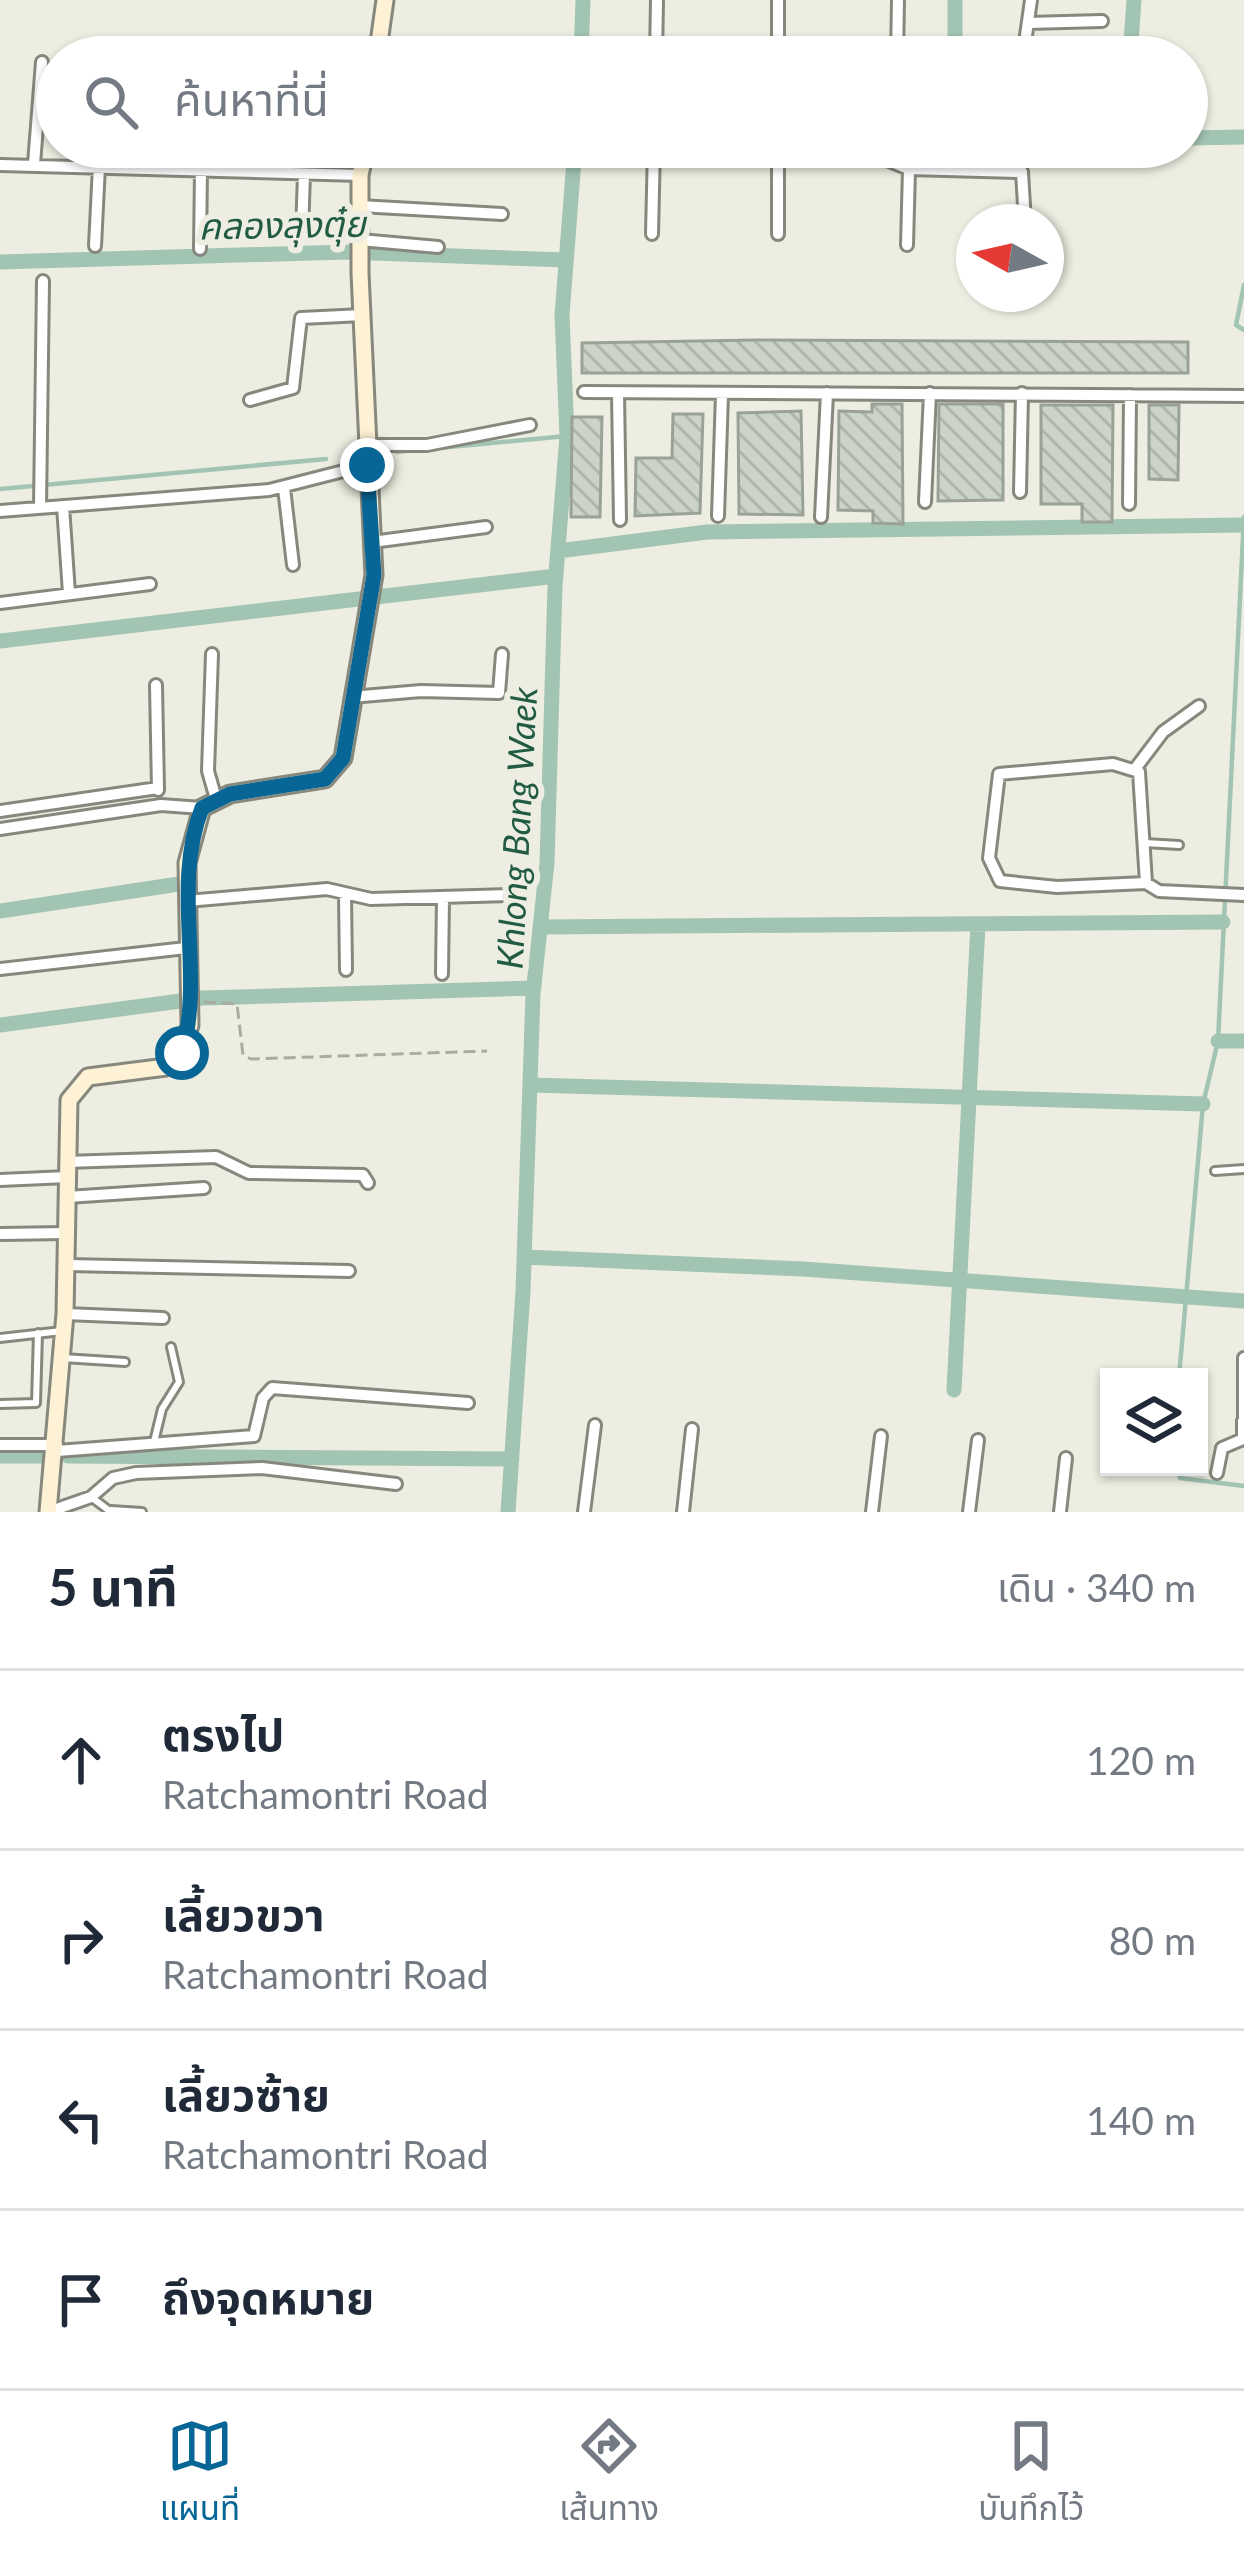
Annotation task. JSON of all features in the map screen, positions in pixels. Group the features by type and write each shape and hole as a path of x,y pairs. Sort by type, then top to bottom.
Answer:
{"street":[{"path":"380,36 385,0"},
{"path":"657,36 658,0"},
{"path":"778,0 778,36"},
{"path":"897,36 898,0"},
{"path":"1026,36 1031,0"},
{"path":"1028,23 1102,21"},
{"path":"0,165 34,164 36,138"},
{"path":"95,246 99,168"},
{"path":"148,168 360,175"},
{"path":"0,830 161,805 209,804 325,779 343,758 373,590 360,273 362,168"},
{"path":"652,234 654,168"},
{"path":"778,168 778,234"},
{"path":"907,245 909,169 1022,172 1024,204"},
{"path":"200,249 201,170"},
{"path":"302,233 304,174"},
{"path":"359,206 502,214"},
{"path":"360,242 438,247"},
{"path":"40,503 44,281"},
{"path":"250,400 293,388 301,318 363,316"},
{"path":"584,392 1239,396"},
{"path":"618,393 620,520"},
{"path":"821,517 827,393"},
{"path":"925,502 929,393"},
{"path":"1020,492 1022,393"},
{"path":"718,515 722,394"},
{"path":"1129,504 1130,395"},
{"path":"366,445 427,446 530,425"},
{"path":"0,511 40,503 63,506 284,488 367,465"},
{"path":"284,488 293,565"},
{"path":"63,506 69,593"},
{"path":"372,542 485,527"},
{"path":"0,603 150,584"},
{"path":"212,654 209,804 191,836 186,948 190,1003 182,1053 166,1067 88,1077 75,1088 67,1113 68,1265 57,1448 48,1512 91,1497 113,1478 136,1473 262,1468 396,1484"},
{"path":"352,698 421,691 499,693 502,654"},
{"path":"156,685 161,805"},
{"path":"1135,770 1162,732 1199,706"},
{"path":"1146,884 1143,780 1135,770 1113,764 1005,769 995,790 989,859 996,878 1014,884 1146,884 1159,891 1237,894"},
{"path":"0,811 158,788"},
{"path":"187,902 327,890 371,899 513,895"},
{"path":"345,894 346,970"},
{"path":"442,974 443,897"},
{"path":"0,969 186,948"},
{"path":"0,1180 216,1157 249,1173 363,1174 368,1183"},
{"path":"67,1197 204,1188"},
{"path":"0,1234 66,1233"},
{"path":"68,1265 350,1271"},
{"path":"65,1322 163,1318"},
{"path":"1217,1473 1222,1448 1243,1439 1244,1361"},
{"path":"0,1444 57,1448 254,1436 263,1398 277,1388 469,1403"},
{"path":"584,1512 595,1424"},
{"path":"683,1512 692,1429"},
{"path":"872,1512 881,1436"},
{"path":"970,1512 978,1440"},
{"path":"1060,1512 1066,1458"}],"lane":[{"path":"1145,843 1179,845"},
{"path":"1215,1171 1244,1169"},
{"path":"0,1338 38,1333 65,1322"},
{"path":"0,1404 36,1403 38,1333"},
{"path":"154,1442 163,1409 179,1382 171,1347"},
{"path":"63,1358 125,1362"},
{"path":"91,1497 111,1511 142,1512"}],"path":[{"path":"190,1003 237,1004 243,1055 251,1059 487,1052"}],"building":[{"path":"1188,342 1188,373 582,373 582,343"},
{"path":"872,404 902,404 903,524 873,523 873,511 838,510 839,411 872,412"},
{"path":"939,404 1003,404 1003,500 938,501"},
{"path":"1041,405 1113,405 1112,522 1082,522 1082,504 1041,504"},
{"path":"1149,405 1179,405 1178,480 1149,479"},
{"path":"801,411 803,515 739,514 738,413"},
{"path":"673,414 703,414 700,513 635,516 636,458 672,458"},
{"path":"572,417 602,417 600,517 571,517"}],"waterway":[{"name":"Khlong Bang Waek","path":"582,36 583,0"},
{"path":"955,0 955,36"},
{"path":"1131,36 1134,0"},
{"path":"1208,138 1244,137"},
{"name":"Khlong Bang Waek","path":"508,1512 523,1291 533,994 547,863 555,586 567,436 562,315 573,168"},
{"name":"คลองลุงตุ๋ย","path":"0,262 346,252 566,260"},
{"path":"1244,285 1236,325 1244,330"},
{"path":"439,448 567,436"},
{"path":"397,452 415,450"},
{"path":"0,489 326,459"},
{"path":"1180,1368 1203,1104 1218,1041 1244,517"},
{"path":"558,551 707,532 1244,525"},
{"path":"0,641 556,576"},
{"path":"0,911 179,884"},
{"path":"540,927 1223,922"},
{"path":"954,1390 978,924"},
{"path":"0,1025 203,998 534,988"},
{"path":"1218,1041 1244,1041"},
{"path":"530,1085 1203,1104"},
{"path":"524,1257 803,1269 1244,1301"},
{"path":"0,1456 43,1456"},
{"path":"68,1456 512,1459"},
{"path":"1180,1476 1244,1486"}],"route":[{"path":"182,1053 190,1024 187,863 202,808 230,794 325,779 343,758 373,590 367,465"}]}
